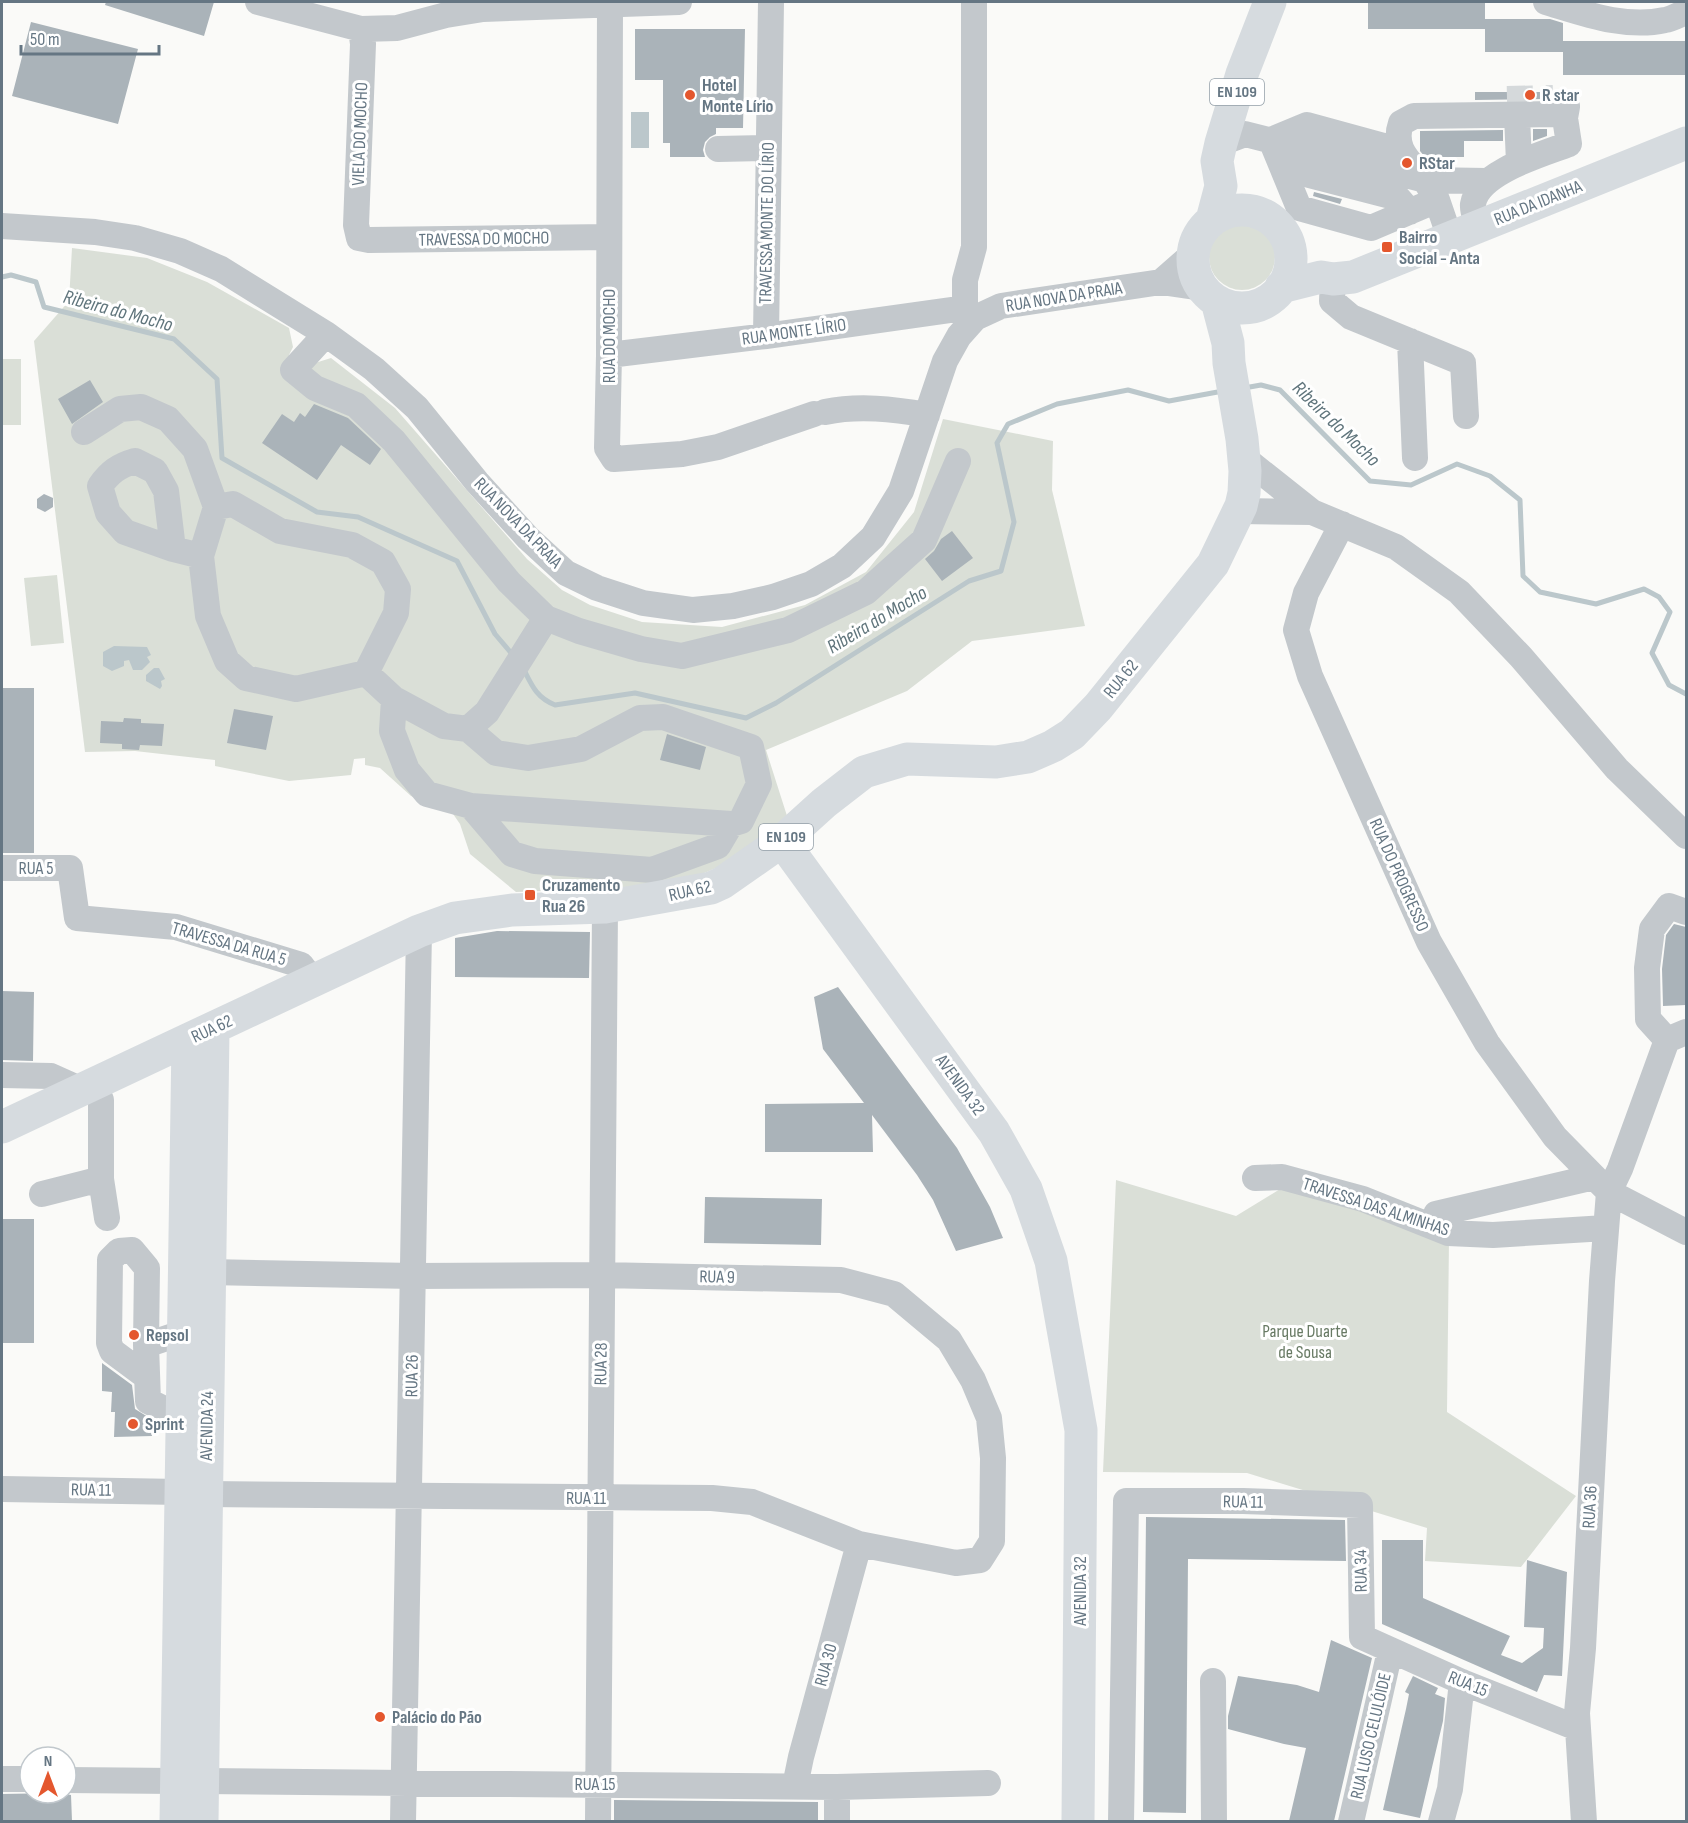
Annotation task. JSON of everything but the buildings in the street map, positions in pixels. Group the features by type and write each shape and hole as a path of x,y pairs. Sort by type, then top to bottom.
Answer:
{"main road":[{"name":"EN 109","path":"1222,299 1193,267 1193,254 1202,229 1227,215 1217,161 1242,74 1270,2"},
{"name":"RUA DA IDANHA","path":"1281,287 1327,278 1353,277 1686,143"},
{"path":"1222,299 1260,304 1272,297 1281,287 1290,264 1290,252 1286,239 1274,223 1256,212 1227,215"},
{"path":"1290,252 1327,278"},
{"name":"RUA 62","path":"2,1127 419,931 455,918 513,910 605,907 711,888 730,878 782,841 824,803 864,772 907,759 996,762 1028,757 1053,746 1072,734 1098,707 1213,564 1239,511 1244,493 1242,445 1222,299"},
{"name":"AVENIDA 32","path":"782,841 994,1132 1026,1189 1052,1261 1067,1362 1081,1430 1078,1821"},
{"name":"AVENIDA 24","path":"176,1821 189,1781 194,1493 209,1272 200,1035"},
{"name":"AVENIDA 24","path":"194,1493 182,1418 182,1333 200,1035"},
{"name":"AVENIDA 32","path":"1057,1821 1060,1436 1067,1362"},
{"name":"AVENIDA 24","path":"189,1781 202,1821"}],"street":[{"path":"258,2 361,29 397,28 446,15 483,9 679,2"},
{"name":"TRAVESSA MONTE DO LÍRIO","path":"766,336 771,2"},
{"path":"970,313 964,280 974,247 974,2"},
{"path":"1546,2 1596,17 1627,22 1665,20 1686,12"},
{"name":"RUA DO MOCHO","path":"610,4 607,448 614,459 682,454 718,447 819,413 840,409 886,408 927,415"},
{"name":"VIELA DO MOCHO","path":"359,238 356,225 363,44 361,29"},
{"path":"1221,143 1245,134 1431,190 1486,181 1519,163 1569,144 1559,108 1555,114 1512,107 1499,99 1488,116 1414,116 1401,123 1397,134 1398,144 1402,151 1431,190 1464,232"},
{"path":"1512,107 1519,163"},
{"path":"1271,140 1307,125 1402,151"},
{"path":"1271,140 1309,175 1398,198 1410,212"},
{"path":"1271,140 1299,208 1371,228 1410,212 1431,190"},
{"path":"718,149 768,148"},
{"path":"1464,232 1476,195 1486,181"},
{"name":"RUA NOVA DA PRAIA","path":"2,226 95,232 135,238 180,252 221,269 326,334 374,369 417,408 477,482 528,538 566,573 597,588 643,603 693,610 733,606 773,597 811,584 842,566 873,537 901,491 945,361 970,313 1001,306 1161,282 1222,299"},
{"name":"TRAVESSA DO MOCHO","path":"359,238 369,240 609,237"},
{"path":"1161,282 1193,254"},
{"path":"1327,278 1332,301 1351,317 1463,363 1466,416"},
{"name":"RUA MONTE LÍRIO","path":"609,356 970,313"},
{"path":"326,334 293,370 315,388 356,405 394,441 509,582 546,618 579,632 682,656 788,630 866,592 924,540 958,461"},
{"path":"1410,341 1415,458"},
{"path":"84,432 120,410 141,407 168,419 195,449 216,507 201,556 208,616 227,661 246,678 296,689 366,673"},
{"path":"1242,445 1312,512"},
{"path":"216,507 233,504 280,531 352,545 383,562 398,590 396,613 366,673"},
{"path":"1239,511 1312,512 1396,548 1459,592 1521,657 1617,769 1686,836"},
{"name":"RUA DO PROGRESSO","path":"1342,524 1306,592 1296,630 1310,676 1429,942 1486,1043 1555,1137 1601,1184 1686,1232"},
{"path":"173,549 201,556"},
{"path":"468,729 487,712 546,618"},
{"path":"366,673 394,699 444,726 468,729 496,753 528,758 581,749 640,718 663,717 751,747 759,784 741,821 731,824 471,806 427,794 408,770 392,731 394,699"},
{"path":"471,806 512,854 535,861 652,870 718,846 731,824"},
{"name":"RUA 5","path":"2,868 70,868"},
{"name":"TRAVESSA DA RUA 5","path":"70,868 77,918 176,927 301,965 314,982"},
{"path":"1677,1036 1648,1018 1647,968 1652,929 1669,906 1686,912"},
{"name":"RUA 28","path":"598,1821 605,907"},
{"name":"RUA 26","path":"403,1821 419,931"},
{"name":"RUA 36","path":"1584,1821 1577,1728 1606,1228 1601,1184 1620,1169 1677,1036"},
{"path":"2,1075 51,1076 86,1086 101,1100 101,1179 107,1218"},
{"name":"TRAVESSA DAS ALMINHAS","path":"1255,1178 1282,1177 1363,1199 1448,1233 1493,1235 1606,1228"},
{"path":"42,1194 101,1179"},
{"path":"1436,1215 1601,1184"},
{"path":"147,1377 112,1351 108,1343 110,1260 119,1251 132,1250 147,1268 148,1401 182,1418"},
{"name":"RUA 9","path":"209,1272 414,1276 602,1275 841,1280 894,1294 949,1340 973,1380 989,1418 993,1458 992,1541 980,1560 956,1563"},
{"path":"146,1345 182,1333"},
{"name":"RUA 11","path":"2,1489 410,1497 712,1498 752,1502 859,1544 956,1563"},
{"name":"RUA 11","path":"1121,1821 1126,1501 1243,1501 1360,1505"},
{"name":"RUA 34","path":"1360,1505 1362,1637"},
{"name":"RUA 30","path":"795,1786 859,1544"},
{"name":"RUA 15","path":"1362,1637 1462,1682 1577,1728"},
{"name":"RUA LUSO CELULÓIDE","path":"1351,1821 1390,1651"},
{"path":"1213,1681 1214,1821"},
{"path":"1441,1821 1450,1789 1462,1682"},
{"path":"2,1779 18,1779"},
{"name":"RUA 15","path":"78,1780 837,1787 988,1783"},
{"path":"837,1787 837,1821"}],"green space":[{"path":"1236,224 1248,224 1260,229 1270,239 1275,257 1273,270 1260,285 1248,290 1236,290 1224,285 1214,275 1209,263 1209,251 1214,239 1224,229"},
{"path":"72,248 147,258 207,282 289,328 293,347 289,355 309,368 315,363 331,358 395,408 527,559 562,590 590,605 642,622 722,627 805,605 866,572 914,512 943,419 1053,441 1052,490 1085,626 972,641 907,691 766,750 788,819 744,856 674,886 516,892 470,854 460,824 451,811 411,796 380,768 365,765 365,758 354,759 351,775 289,781 215,766 215,760 135,751 85,752 34,341 69,301"},
{"path":"2,359 21,359 21,425 2,425"},
{"path":"57,575 64,643 31,646 24,578"},
{"name":"Parque Duarte de Sousa","path":"1116,1180 1236,1216 1290,1183 1449,1240 1447,1412 1576,1496 1521,1567 1425,1561 1427,1528 1247,1473 1103,1472"}],"shaded area":[{"path":"631,112 649,112 649,148 631,148"},
{"path":"114,646 147,647 151,655 147,657 150,662 142,670 133,670 129,660 124,661 124,666 112,671 103,666 103,652"},
{"path":"154,668 159,668 165,679 161,681 160,689 146,681 146,675"}],"waterway":[{"name":"Ribeira do Mocho","path":"2,277 11,275 36,282 44,307 174,339 217,379 222,458 317,512 358,517 457,561 495,634 512,654"},
{"name":"Ribeira do Mocho","path":"1244,388 1261,385 1280,390 1370,481 1411,485 1457,464 1490,476 1520,500 1523,576 1540,592 1596,604 1644,589 1659,597 1670,612 1652,653 1669,685 1686,694"},
{"name":"Ribeira do Mocho","path":"524,670 539,695 555,705 635,693 746,718 776,703 969,581 1001,571 1014,522 997,443 1008,424 1057,404 1128,390 1169,401 1223,391"}],"tunnel":[{"path":"1507,99 1553,98"}],"place":[{"name":"Hotel Monte Lírio","path":"690,95"},
{"name":"R star","path":"1530,95"},
{"name":"RStar","path":"1407,163"},
{"name":"Bairro Social - Anta","path":"1387,247"},
{"name":"Cruzamento Rua 26","path":"530,895"},
{"name":"Repsol","path":"134,1335"},
{"name":"Sprint","path":"133,1424"},
{"name":"Palácio do Pão","path":"380,1717"}]}
